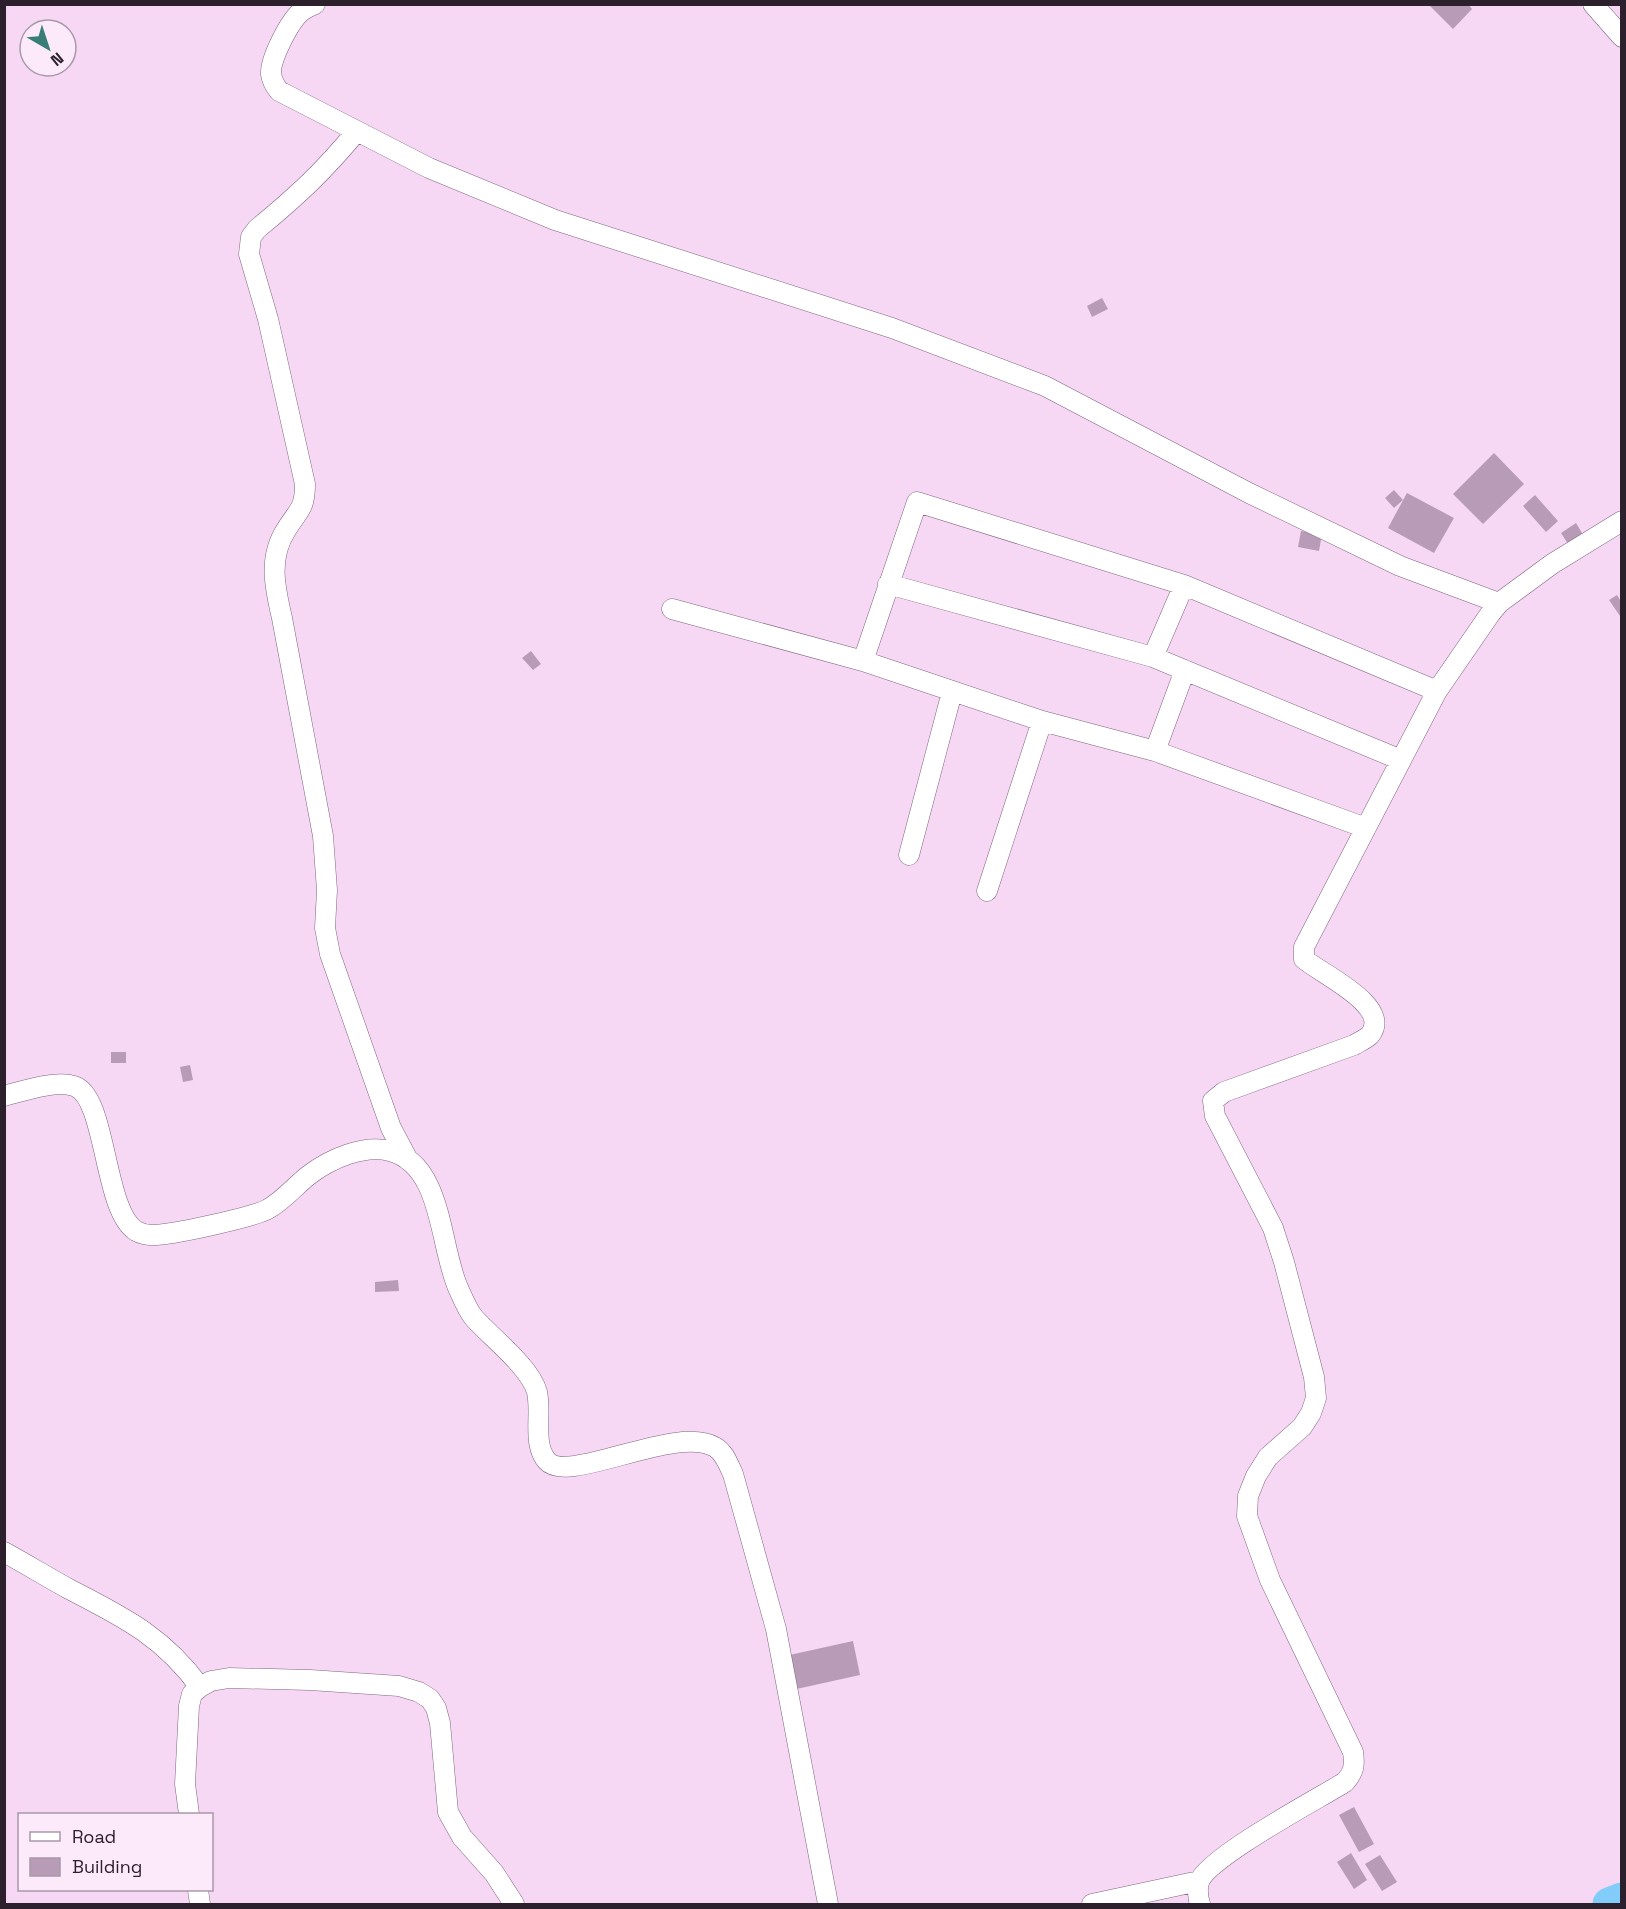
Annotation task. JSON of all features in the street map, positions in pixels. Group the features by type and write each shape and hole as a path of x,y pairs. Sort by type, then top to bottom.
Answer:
{"street":[{"path":"315,4 302,11 285,34 270,72 273,82 279,91 356,132 429,168 555,220 892,328 1045,386 1249,493 1400,566 1499,603"},
{"path":"1593,4 1622,37"},
{"path":"356,132 306,189 257,229 251,237 249,254 268,320 305,484 305,497 301,511 286,530 274,560 274,585 322,836 327,890 325,928 330,954 344,997 387,1117 408,1160"},
{"path":"863,661 917,502 1185,585 1437,691"},
{"path":"1092,1905 1199,1881 1222,1857 1345,1782 1352,1774 1355,1764 1353,1752 1270,1580 1247,1516 1248,1496 1256,1476 1268,1457 1302,1426 1311,1413 1316,1398 1314,1377 1284,1262 1272,1228 1212,1108 1213,1101 1224,1092 1354,1045 1369,1037 1375,1027 1374,1017 1368,1006 1358,996 1304,959 1304,947 1437,691 1499,603 1552,564 1622,521"},
{"path":"888,584 1153,657 1401,760"},
{"path":"1153,657 1185,585"},
{"path":"672,609 863,661 1042,721 1155,751 1366,828"},
{"path":"1155,751 1185,670"},
{"path":"909,855 952,692"},
{"path":"987,891 1042,721"},
{"path":"4,1096 61,1084 75,1086 85,1093 92,1110 118,1204 128,1223 137,1232 152,1235 183,1231 267,1210 312,1173 346,1155 368,1149 391,1151 408,1160 423,1174 434,1196 447,1257 472,1317 494,1335 526,1374 536,1391 540,1439 546,1460 561,1468 586,1465 623,1454 679,1443 707,1444 717,1448 725,1457 746,1516 776,1629 828,1905"},
{"path":"4,1552 66,1588 116,1613 152,1636 183,1664 200,1687"},
{"path":"189,1813 185,1784 189,1706 192,1694 200,1687 212,1681 229,1678 310,1680 399,1686 419,1692 430,1699 436,1708 441,1723 448,1812 462,1837 494,1873 514,1905"},
{"path":"1199,1881 1200,1905"}],"building":[{"path":"1428,4 1468,4 1472,9 1453,29"},
{"path":"1102,298 1108,309 1092,317 1087,306"},
{"path":"1494,453 1524,484 1483,524 1453,494"},
{"path":"1394,490 1403,500 1394,508 1385,498"},
{"path":"1407,493 1454,518 1434,553 1388,528"},
{"path":"1535,495 1558,521 1546,532 1523,506"},
{"path":"1576,523 1585,538 1570,547 1561,533"},
{"path":"1301,531 1322,534 1319,551 1298,547"},
{"path":"1617,595 1622,603 1622,619 1609,600"},
{"path":"531,651 541,664 533,670 522,658"},
{"path":"111,1052 126,1052 126,1063 111,1063"},
{"path":"190,1065 193,1080 183,1082 180,1067"},
{"path":"398,1280 399,1291 375,1292 375,1282"},
{"path":"853,1641 860,1675 792,1690 785,1656"},
{"path":"1354,1807 1374,1844 1359,1852 1339,1815"},
{"path":"1351,1853 1367,1880 1354,1889 1337,1862"},
{"path":"1380,1855 1397,1882 1382,1891 1365,1864"}],"waterway":[{"path":"1609,1904 1622,1899"}]}
